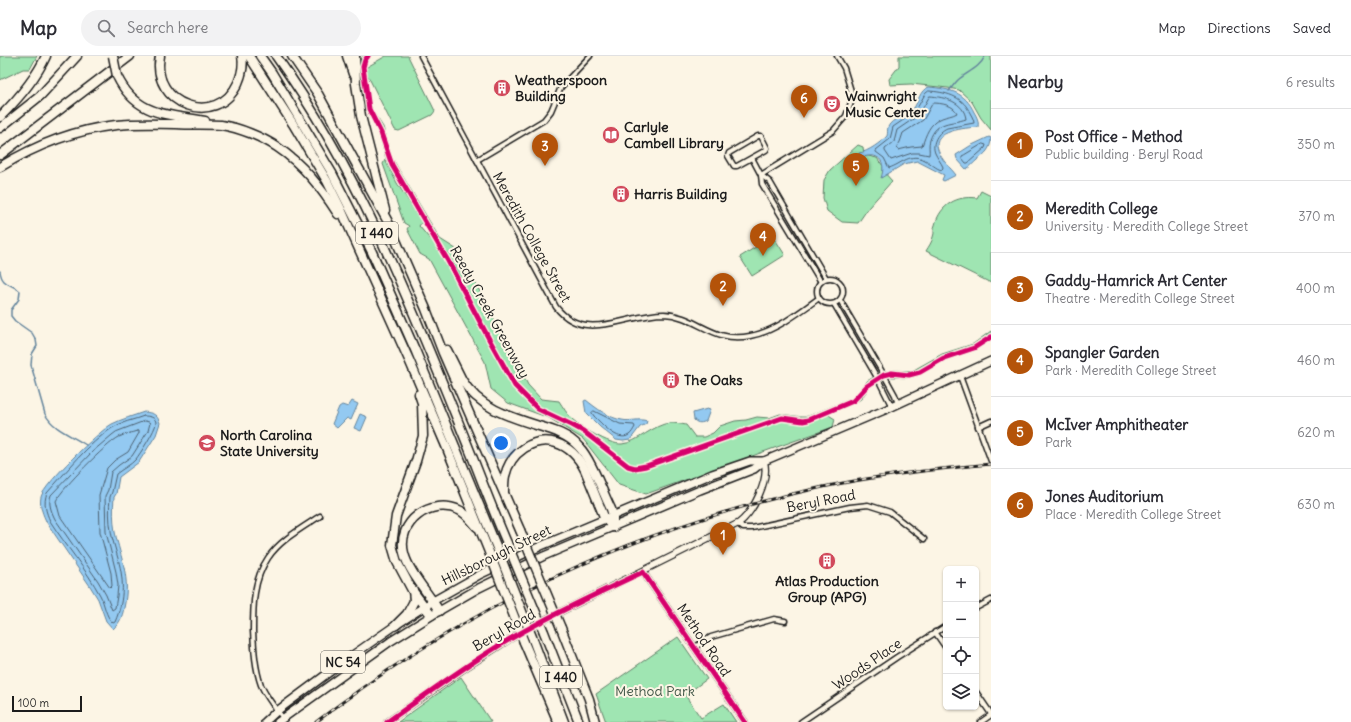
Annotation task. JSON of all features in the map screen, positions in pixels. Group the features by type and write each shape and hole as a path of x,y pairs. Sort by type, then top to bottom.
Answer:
{"highway":[{"path":"0,118 29,83 46,56"},
{"path":"0,128 40,96 77,56"},
{"path":"113,56 117,76 124,88 134,100 143,107 152,111 209,122 246,132 276,146 311,175 323,190 352,236"},
{"path":"56,112 124,56"},
{"path":"0,155 130,56"},
{"path":"160,56 159,66 162,80 173,97 180,103 192,107 206,107 218,104 229,97 236,89 243,70 244,63 242,56"},
{"path":"249,56 274,93 310,152 340,207 410,362 558,722"},
{"name":"I 440","path":"260,56 272,73 332,173 365,238 418,359 497,548 564,722"},
{"name":"I 440","path":"276,56 302,93 334,147 353,182 397,274 544,632 578,722"},
{"path":"292,56 318,94 388,222 561,628 589,699 595,722"},
{"path":"347,56 356,84"},
{"path":"355,56 356,84 361,116 388,222"},
{"path":"0,167 50,141 91,129 135,124 223,126"},
{"path":"426,309 463,381 483,402 497,411 568,437 579,446 587,458 613,527"},
{"path":"410,362 422,403 423,436 416,461 396,516 392,545 397,562 412,590 426,606 431,615"},
{"path":"504,494 505,475 513,457 524,448 532,444 541,442 557,443 572,452 581,462 609,517"},
{"path":"439,611 411,569 404,553 403,540 408,525 415,516 424,510 443,506 459,510 468,517 481,532"},
{"path":"396,625 407,614 414,601 412,590"}],"main road":[{"name":"Hillsborough Street","path":"281,720 363,660 431,615 526,564 700,490 754,469 764,461 895,405 991,361"},
{"name":"Hillsborough Street","path":"265,722 347,659 396,625 433,601 481,574 609,517 712,474 750,461 764,461"}],"street":[{"name":"Meredith College Street","path":"421,56 556,307 564,316 578,324 595,326 650,315 666,314 683,318 719,335 728,337 743,337 762,333 802,311 819,298"},
{"path":"477,160 544,120 551,111 561,87 590,56"},
{"path":"761,175 833,131 846,116 852,100 851,91 844,68 836,56"},
{"path":"761,136 767,148 752,158 737,166 734,166 728,156 729,152 755,137 761,136"},
{"path":"752,158 761,175 762,184 821,282"},
{"path":"761,175 770,182 826,278"},
{"path":"799,246 805,242"},
{"path":"826,278 835,278 842,284 844,293 840,300 834,304 825,304 819,298 817,290 821,282 826,278"},
{"path":"840,300 895,395 895,405"},
{"path":"834,304 881,385 895,405"},
{"path":"844,322 850,318"},
{"path":"960,376 991,461"},
{"path":"978,427 991,421"},
{"name":"Beryl Road","path":"386,722 510,639 544,620 738,524 749,513 758,497 765,470 764,461"},
{"name":"Beryl Road","path":"738,524 742,528 752,528 859,505 868,505 890,512 924,539"},
{"path":"281,720 278,711 262,687 256,666 254,652 253,602 255,589 259,574 268,558 276,548 320,516"},
{"name":"Method Road","path":"642,572 695,647 745,722"},
{"path":"979,606 991,600"},
{"path":"695,647 711,637 774,619 785,621"},
{"name":"Woods Place","path":"801,722 943,628"},
{"path":"935,632 943,644"},
{"path":"979,696 991,714 981,722"}],"green space":[{"path":"0,56 37,56 30,69 23,69 0,80"},
{"path":"363,56 372,56 363,65 362,78 373,111 383,127 392,157 440,239 459,251 528,385 541,399 559,401 572,419 588,431 603,439 616,444 628,443 664,424 670,423 686,425 695,437 704,437 713,433 720,426 735,421 757,417 769,418 780,414 803,417 808,416 852,398 867,381 882,372 892,370 912,371 942,354 973,344 991,331 991,339 976,349 946,360 917,376 907,378 885,378 871,386 861,399 855,403 827,414 835,419 833,427 646,494 619,485 583,439 549,418 508,403 491,389 485,362 429,259 420,254 407,229 409,226 404,223 383,164 385,160 397,183 422,222 419,226 429,238 432,238 392,172 386,159 377,129 368,115 359,74 359,61"},
{"path":"386,56 408,56 435,111 432,115 399,131 395,130 365,70 367,67"},
{"path":"899,56 991,56 991,130 981,118 972,102 959,90 911,84 890,85 889,79 899,66"},
{"path":"858,145 863,147 864,155 877,158 883,166 883,171 892,181 869,207 858,223 842,222 827,211 823,198 824,180 830,170"},
{"path":"981,191 991,196 991,283 926,251 933,239 934,226 937,218 945,207 956,200 963,198 977,198"},
{"path":"773,236 785,255 752,276 740,257"},
{"name":"Method Park","path":"678,637 707,679 685,695 701,718 724,704 736,722 606,722 596,694"},
{"path":"461,677 491,722 398,722"}],"water":[{"path":"929,87 944,89 961,96 970,105 978,119 978,127 951,131 944,134 937,143 938,150 946,164 956,175 944,181 942,180 944,175 917,161 904,164 881,178 883,167 880,159 872,156 861,158 859,153 870,149 887,136 890,124 913,109 921,93"},
{"path":"989,137 991,138 991,142 987,151 966,169 957,159 956,155"},
{"path":"586,400 598,409 617,419 644,420 647,421 646,424 640,427 630,440 616,440 586,413 584,401"},
{"path":"352,401 358,404 351,420 347,418 337,428 332,424 339,407 342,405 348,407"},
{"path":"707,409 710,410 706,421 700,423 694,420 693,413"},
{"path":"144,412 154,414 158,418 160,423 156,435 139,462 119,477 116,494 114,497 114,528 126,578 126,597 119,622 113,629 106,621 98,599 90,586 47,523 42,510 41,497 44,490 61,470 105,429 112,424"},
{"path":"360,414 367,417 361,431 354,428"}],"waterway":[{"path":"949,91 958,80 980,64 985,56"},
{"path":"0,271 5,282 20,291 19,299 11,310 11,316 15,321 32,333 36,340 37,346 32,354 31,365 45,414 49,420 63,432 86,445"}],"railway":[{"path":"316,722 373,680 432,642 493,607 556,576 621,548 687,524 754,504 823,487 907,473 991,464"}],"cycle path":[{"name":"Reedy Creek Greenway","path":"368,56 363,67 369,109 381,133 392,165 448,261 515,386 538,409 583,431 628,466 635,468 646,466 782,418 803,421 808,420 853,401 867,386 884,375 892,373 909,375 920,372 944,358 974,348 991,337"},
{"path":"387,722 463,669 510,639 559,612 643,572 745,722"}],"place":[{"name":"Weatherspoon Building","path":"502,88"},
{"name":"Wainwright Music Center","path":"832,104"},
{"name":"Jones Auditorium","path":"804,118"},
{"name":"Carlyle Cambell Library","path":"611,135"},
{"name":"Gaddy-Hamrick Art Center","path":"545,166"},
{"name":"McIver Amphitheater","path":"856,186"},
{"name":"Harris Building","path":"621,194"},
{"name":"Spangler Garden","path":"763,256"},
{"name":"Meredith College","path":"723,306"},
{"name":"The Oaks","path":"671,380"},
{"name":"North Carolina State University","path":"207,443"},
{"name":"Post Office - Method","path":"723,555"},
{"name":"Atlas Production Group (APG)","path":"827,561"}]}
